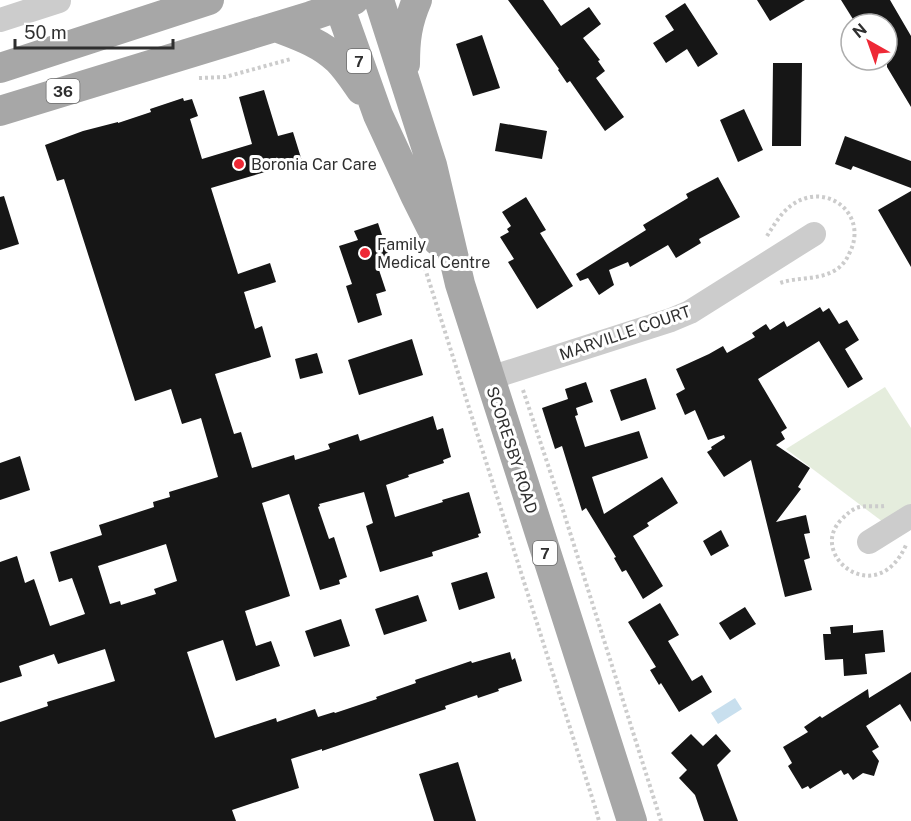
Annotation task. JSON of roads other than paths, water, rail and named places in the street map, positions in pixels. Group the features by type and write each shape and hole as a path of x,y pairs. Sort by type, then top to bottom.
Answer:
{"main road":[{"path":"0,68 180,6 209,0"},
{"name":"SCORESBY ROAD","path":"379,0 432,165 460,284 632,821"},
{"path":"405,78 405,39 417,0"},
{"name":"SCORESBY ROAD","path":"344,2 378,115 460,284"},
{"name":"36","path":"0,111 276,27 344,2"},
{"path":"276,27 303,38 333,55 351,76 378,115"}],"street":[{"path":"0,20 59,1"},
{"name":"MARVILLE COURT","path":"490,378 690,312 814,234"},
{"path":"869,542 911,516"}],"water":[{"path":"735,698 742,709 718,724 711,713"}],"place":[{"name":"Boronia Car Care","path":"239,164"},
{"name":"Family Medical Centre","path":"365,253"}]}
